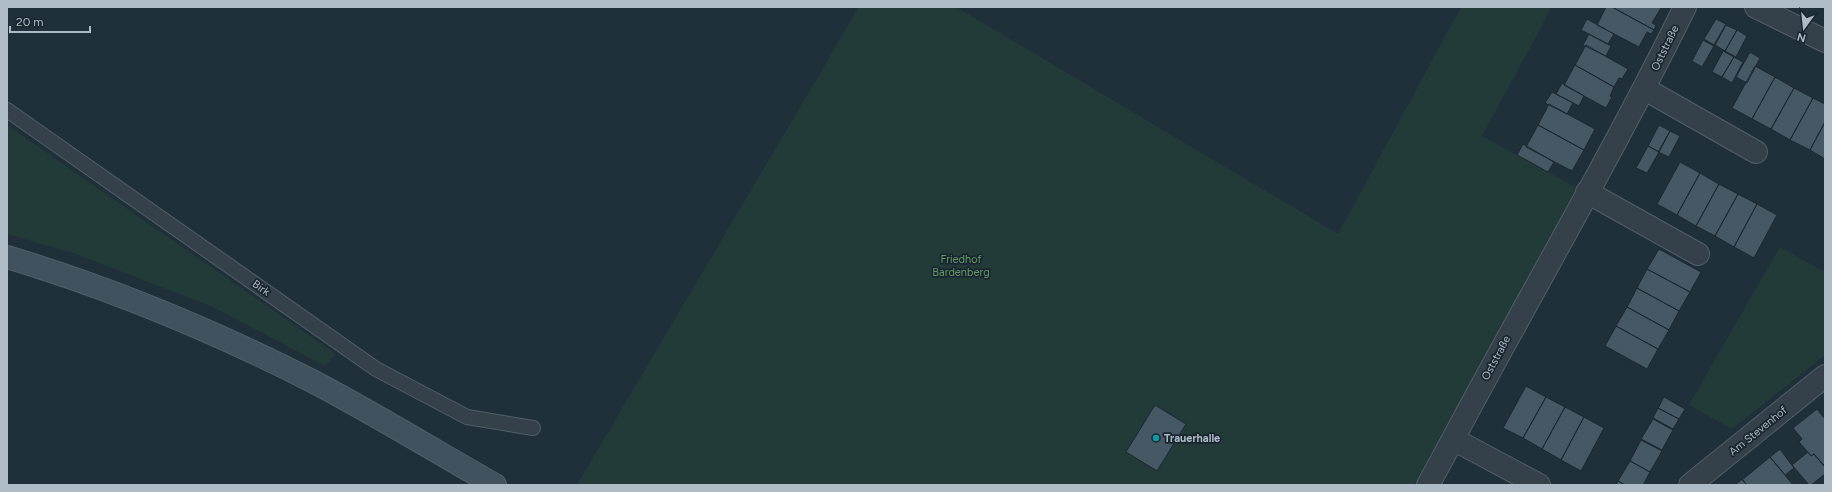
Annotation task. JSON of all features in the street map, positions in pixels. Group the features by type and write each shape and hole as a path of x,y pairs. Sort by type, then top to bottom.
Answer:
{"main road":[{"path":"7,257 68,276 213,335 314,382 487,480"}],"street":[{"name":"Oststraße","path":"1428,485 1644,89 1685,7"},
{"path":"1756,7 1825,41"},
{"path":"1644,89 1756,152"},
{"path":"1587,192 1698,254"},
{"name":"Am Stevenhof","path":"1690,485 1825,376"},
{"path":"1453,439 1539,485"}],"lane":[{"name":"Birk","path":"7,110 376,369 467,417 533,428"}],"green space":[{"name":"Friedhof Bardenberg","path":"859,7 956,7 1338,234 1461,7 1552,7 1482,136 1577,188 1414,485 577,485"},
{"path":"7,125 336,354 325,366 213,307 76,254 7,234"},
{"path":"1780,247 1825,272 1825,355 1732,429 1689,405"}],"building":[{"path":"1606,7 1612,7 1654,30 1651,34 1647,32 1639,47 1597,25"},
{"path":"1612,7 1661,8 1652,23 1656,25 1654,30"},
{"path":"1587,19 1614,34 1608,44 1581,30"},
{"path":"1716,19 1726,24 1714,45 1704,39"},
{"path":"1726,25 1737,30 1725,51 1715,45"},
{"path":"1737,30 1747,36 1736,57 1725,51"},
{"path":"1589,34 1611,46 1606,56 1583,45"},
{"path":"1703,40 1714,46 1702,67 1692,61"},
{"path":"1586,45 1628,69 1622,79 1619,78 1614,87 1575,65"},
{"path":"1723,51 1734,57 1722,77 1712,72"},
{"path":"1750,52 1760,58 1747,83 1736,77"},
{"path":"1734,57 1743,62 1732,83 1722,77"},
{"path":"1575,65 1614,87 1610,96 1612,97 1606,108 1564,85"},
{"path":"1755,66 1775,77 1752,119 1732,108"},
{"path":"1775,77 1794,88 1771,129 1752,119"},
{"path":"1562,83 1584,96 1579,106 1556,94"},
{"path":"1794,88 1813,98 1790,140 1771,129"},
{"path":"1552,92 1573,103 1567,114 1545,103"},
{"path":"1813,98 1825,104 1825,122 1810,150 1790,140"},
{"path":"1549,104 1595,129 1584,150 1538,125"},
{"path":"1825,122 1825,159 1810,150"},
{"path":"1538,125 1584,150 1572,171 1526,147"},
{"path":"1659,125 1670,131 1659,152 1648,146"},
{"path":"1670,131 1680,136 1669,157 1658,152"},
{"path":"1523,144 1554,162 1548,172 1517,155"},
{"path":"1648,146 1659,152 1647,173 1636,168"},
{"path":"1680,162 1700,173 1677,215 1657,204"},
{"path":"1700,173 1719,184 1696,226 1677,215"},
{"path":"1719,184 1738,194 1715,236 1696,226"},
{"path":"1738,194 1757,204 1734,247 1715,236"},
{"path":"1757,204 1777,215 1754,258 1734,247"},
{"path":"1659,249 1701,272 1690,292 1647,269"},
{"path":"1647,269 1690,292 1679,311 1637,288"},
{"path":"1637,288 1679,311 1669,330 1627,307"},
{"path":"1627,307 1669,330 1658,349 1616,326"},
{"path":"1616,326 1658,349 1647,369 1605,346"},
{"path":"1526,386 1546,397 1523,438 1503,428"},
{"path":"1546,397 1565,407 1542,449 1523,438"},
{"path":"1664,397 1685,409 1679,419 1658,408"},
{"name":"Trauerhalle","path":"1155,405 1186,424 1157,471 1126,452"},
{"path":"1565,407 1584,417 1561,460 1542,449"},
{"path":"1658,408 1679,419 1673,429 1653,418"},
{"path":"1817,409 1825,419 1825,463 1823,465 1814,454 1811,456 1799,442 1802,439 1793,428"},
{"path":"1584,417 1604,428 1581,471 1561,460"},
{"path":"1653,419 1673,430 1662,450 1641,439"},
{"path":"1641,440 1662,451 1650,472 1630,461"},
{"path":"1780,449 1794,468 1785,475 1770,457"},
{"path":"1808,452 1811,456 1814,454 1825,467 1825,474 1811,485 1809,485 1792,465"},
{"path":"1770,457 1793,485 1747,485 1742,480"},
{"path":"1630,461 1650,472 1643,485 1625,485 1618,481"},
{"path":"1742,479 1747,485 1735,485"},
{"path":"1618,481 1625,485 1616,485"}],"place":[{"name":"Trauerhalle","path":"1156,438"}]}
